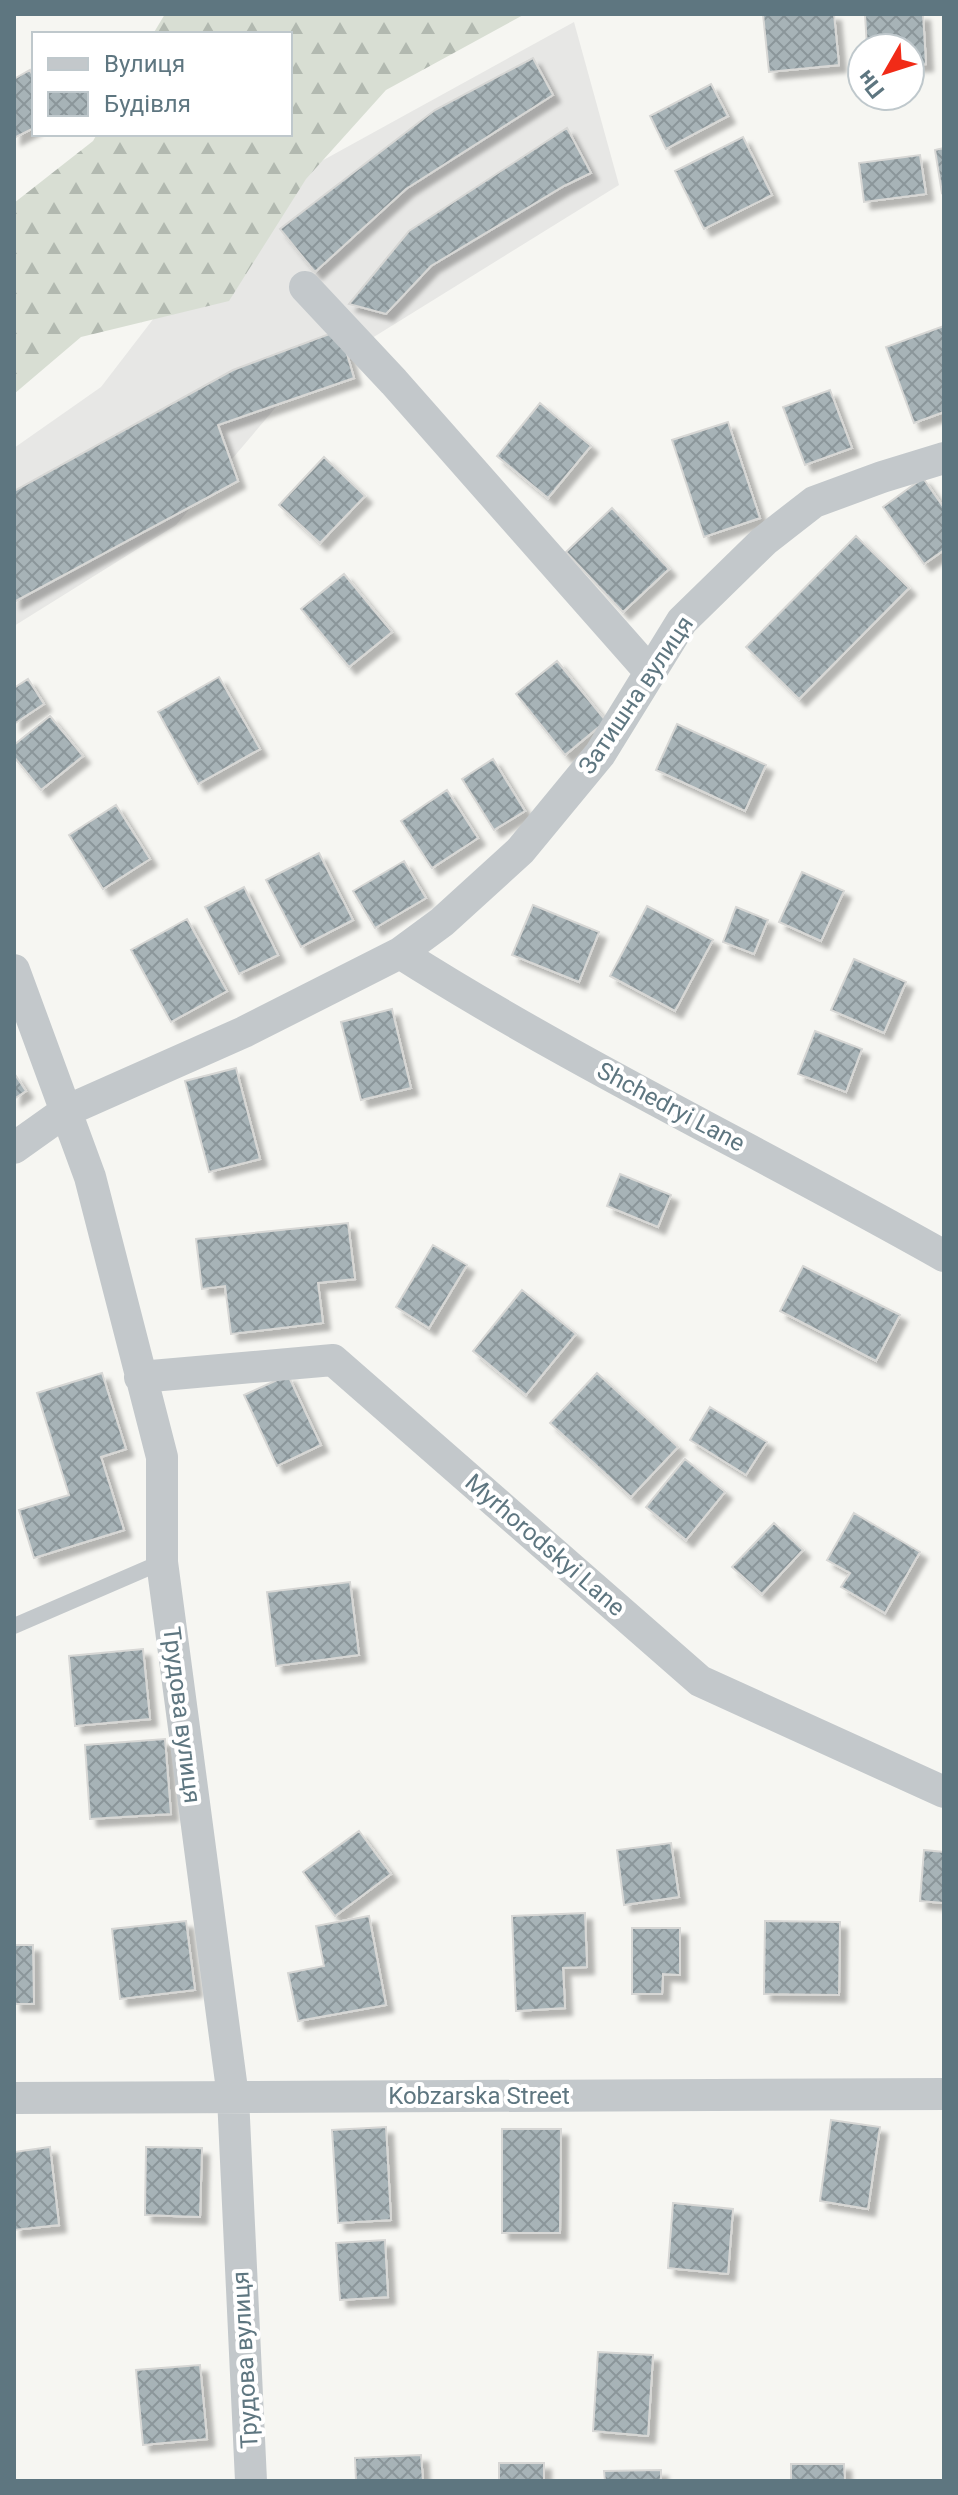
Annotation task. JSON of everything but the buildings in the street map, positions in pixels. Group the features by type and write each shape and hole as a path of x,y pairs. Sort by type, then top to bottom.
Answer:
{"street":[{"path":"305,287 394,382 650,672"},
{"name":"Затишна вулиця","path":"14,1148 66,1111 244,1032 400,953 442,922 520,851 600,754 682,621 764,541 814,502 944,458"},
{"name":"Shchedryi Lane","path":"400,953 605,1072 944,1256"},
{"name":"Трудова вулиця","path":"14,970 90,1177 162,1457 162,1562 233,2097 251,2481"},
{"name":"Myrhorodskyi Lane","path":"140,1377 333,1360 700,1681 944,1792"},
{"name":"Kobzarska Street","path":"14,2098 944,2094"}],"lane":[{"path":"14,1626 162,1562"}],"shaded area":[{"path":"574,22 619,185 293,387 176,525 14,626 14,448 101,387 240,206"}],"green space":[{"path":"165,14 525,14 386,90 306,179 229,301 81,337 14,394 14,203 96,136 292,136 292,32 154,32"}]}
